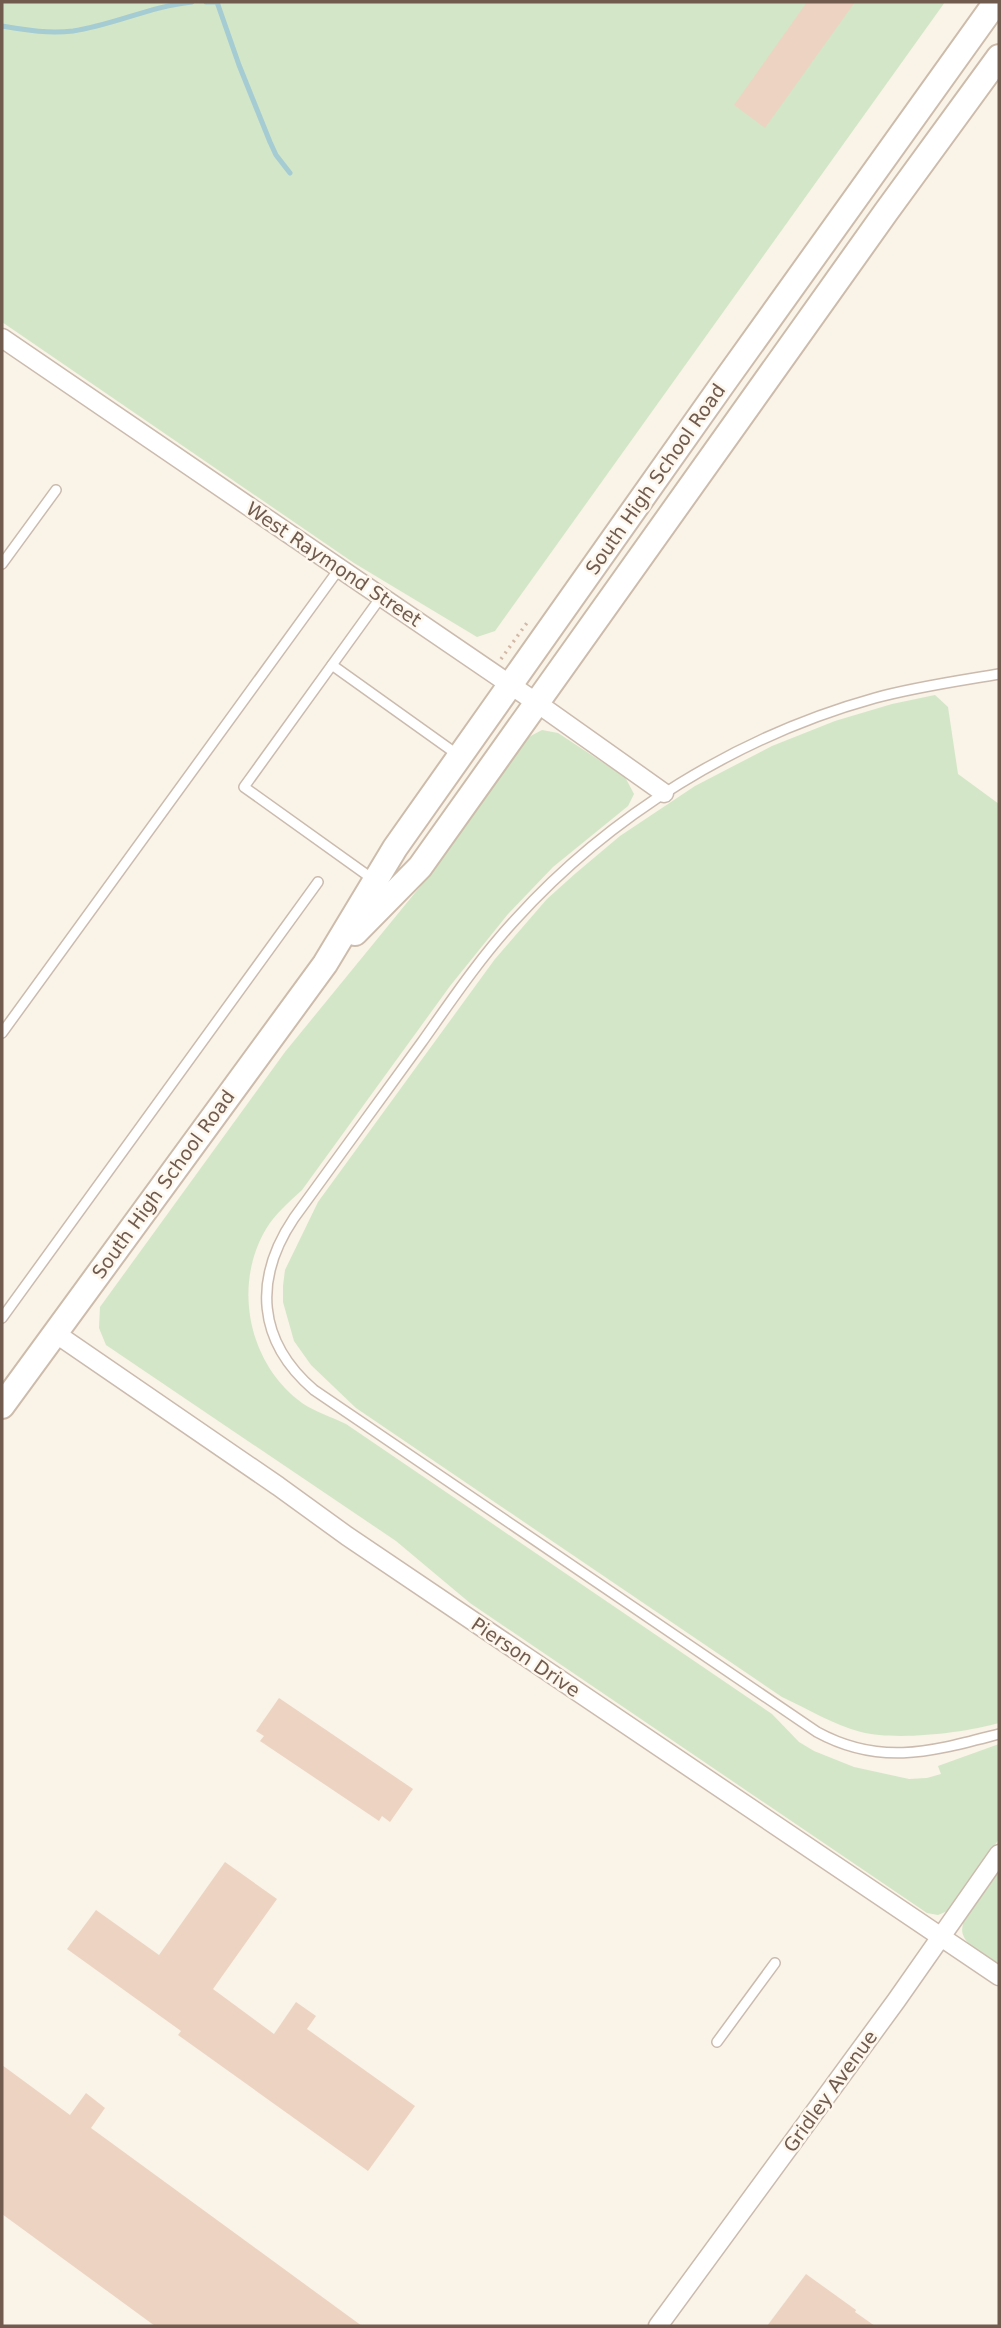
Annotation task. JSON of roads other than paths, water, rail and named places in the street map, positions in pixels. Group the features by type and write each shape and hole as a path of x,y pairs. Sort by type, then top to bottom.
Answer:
{"street":[{"name":"South High School Road","path":"2,1406 325,964 395,848 996,2"},
{"name":"South High School Road","path":"325,964 421,867 999,57"},
{"name":"West Raymond Street","path":"2,338 511,685 664,793"},
{"name":"Pierson Drive","path":"55,1334 358,1543 999,1976"},
{"name":"Gridley Avenue","path":"658,2326 999,1854"}],"lane":[{"path":"2,564 56,490"},
{"path":"2,1033 339,569"},
{"path":"375,881 244,787 381,597"},
{"path":"332,665 460,756"},
{"path":"999,674 875,698 824,715 749,746 664,793 613,830 553,880 498,939 470,975 285,1232 272,1258 267,1285 267,1307 272,1332 290,1366 328,1401 828,1738 862,1750 901,1754 933,1750 999,1734"},
{"path":"2,1318 318,882"},
{"path":"718,2042 775,1963"}],"waterway":[{"path":"2,26 46,32 73,31 162,7 192,2"},
{"path":"206,2 218,2"},
{"path":"217,2 270,142 290,173"}]}
